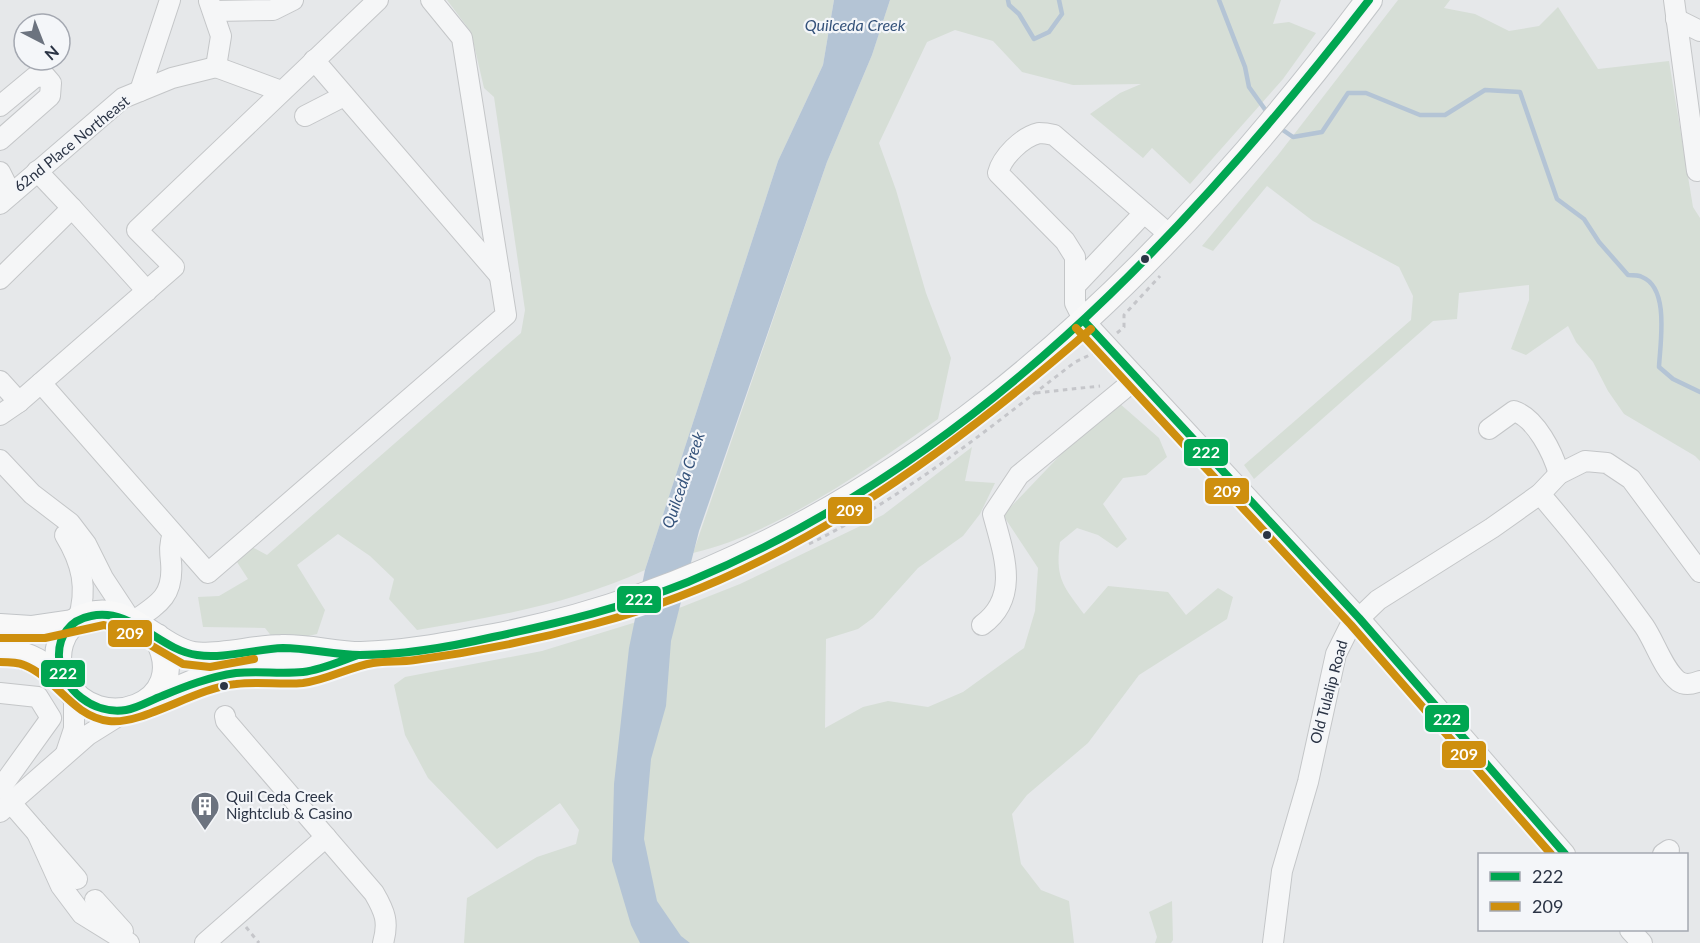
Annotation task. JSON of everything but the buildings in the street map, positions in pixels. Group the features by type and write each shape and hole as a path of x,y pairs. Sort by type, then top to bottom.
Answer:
{"main road":[{"path":"0,627 31,629 75,621 89,615 104,615 132,622 179,651 197,656 286,648 358,655 460,644 519,632 674,587 743,557 883,479 1027,373 1171,236 1223,181 1289,103 1369,0"},
{"path":"70,689 60,666 59,647 63,633 75,621"},
{"path":"139,706 164,684 167,671 165,651 158,637"},
{"path":"0,651 26,654 55,673 70,689 103,711 139,706 179,688 228,674 308,672 358,655"}],"street":[{"path":"140,91 170,0"},
{"path":"281,91 216,67 221,36 211,6 273,10 293,0"},
{"path":"0,415 19,402 174,267 137,230 378,0"},
{"path":"41,383 208,573 506,315 462,38 431,0"},
{"path":"1675,10 1700,31"},
{"path":"1675,10 1697,171"},
{"path":"314,60 500,276"},
{"name":"62nd Place Northeast","path":"5,199 123,98 172,78 216,67"},
{"path":"0,106 35,77 45,76 51,83 52,93 47,100 0,140"},
{"path":"305,116 344,96"},
{"path":"1171,236 1054,135 1039,134 1020,143 1000,164 998,172 1065,241 1075,258 1075,303 1084,321 1359,618 1563,853"},
{"path":"37,171 147,291"},
{"path":"0,172 5,199"},
{"path":"0,279 72,208"},
{"path":"1075,286 1144,213"},
{"path":"982,625 990,619 1005,596 1007,569 993,514 1019,475 1137,378"},
{"path":"0,381 19,402"},
{"path":"0,428 19,402"},
{"path":"1489,429 1514,411 1524,415 1555,459 1559,474 1585,461 1607,463 1616,467 1631,478 1700,572"},
{"path":"0,460 52,511 70,523 86,544 103,578 132,622 153,608 169,592 172,579 169,547 173,534"},
{"name":"Old Tulalip Road","path":"1273,943 1282,871 1308,782 1336,654 1348,628 1378,600 1540,494 1559,474"},
{"path":"1540,494 1579,540 1646,629 1671,673 1680,682 1690,685 1700,681"},
{"path":"52,511 81,566 83,604 75,621"},
{"path":"66,754 74,729 70,689"},
{"path":"0,693 38,697 51,718 4,801"},
{"path":"4,801 103,723 139,706"},
{"path":"225,716 226,721 374,893 386,913 387,926 383,943"},
{"path":"4,801 37,833 77,879"},
{"path":"37,833 61,886 82,914 131,943"},
{"path":"205,943 326,837"},
{"path":"95,900 131,943"},
{"path":"1631,931 1642,943"}],"path":[{"path":"1034,393 1098,385 1117,394"}],"shaded area":[{"path":"447,0 834,0 823,65 778,161 645,570 618,582 533,608 417,630 389,599 394,579 370,556 338,534 297,565 325,610 317,634 277,643 265,628 203,627 198,597 219,596 248,579 237,562 252,547 267,555 521,333 525,310 494,97 484,88 471,32"},
{"path":"890,0 1281,0 1273,24 1289,22 1316,33 1283,79 1190,184 1152,148 1143,158 1090,114 1120,93 1141,84 1073,85 1022,72 993,41 955,30 927,42 879,143 896,190 926,293 951,358 938,419 852,478 789,515 725,544 693,553 827,162 872,55"},
{"path":"1398,0 1450,0 1444,8 1475,14 1509,31 1539,26 1558,7 1598,69 1669,61 1693,207 1700,218 1700,461 1624,414 1608,391 1593,362 1576,342 1568,326 1526,355 1511,349 1529,300 1529,285 1459,293 1457,319 1433,321 1254,479 1244,465 1411,320 1413,296 1399,267 1313,221 1267,186 1213,251 1202,246 1278,155"},
{"path":"1119,403 1159,438 1167,457 1146,475 1123,478 1103,504 1127,539 1117,548 1098,535 1077,528 1060,542 1060,573 1066,588 1084,614 1108,586 1168,592 1186,615 1218,588 1233,597 1227,619 1139,675 1088,743 1027,795 1012,814 1021,864 1041,890 1069,901 1074,943 464,943 467,898 537,857 576,844 579,830 560,803 497,849 428,778 405,735 394,685 405,677 542,651 669,612 740,584 883,515 972,447 965,481 995,483 980,514 963,536 918,568 873,618 858,629 826,639 825,728 863,707 888,701 928,707 963,692 1024,648 1035,611 1038,568 1003,515 1088,426"},
{"path":"1172,901 1173,940 1171,943 1155,943 1157,937 1149,912"}],"water":[{"name":"Quilceda Creek","path":"834,0 890,0 872,55 827,162 699,531 671,641 666,706 651,759 644,839 657,901 681,936 690,943 640,943 631,925 612,861 614,784 629,648 645,570 778,161 823,65"}],"waterway":[{"path":"1008,0 1009,5 1019,14 1034,39 1049,32 1062,14 1059,0"},
{"path":"1219,0 1245,67 1249,87 1269,115"},
{"path":"1277,126 1293,137 1322,132 1348,93 1366,93 1420,115 1445,115 1485,90 1520,92 1557,199 1584,219 1599,242 1628,275 1641,276 1651,283 1657,292 1660,304 1659,367 1673,379 1700,392"}],"transit line":[{"name":"222","path":"358,655 324,667 310,671 244,672 216,677 135,708 114,711 91,704 73,690 61,669 59,649 63,636 71,625 84,618 106,615 133,623 170,646 197,655 218,656 283,648 350,655 377,655 444,647 567,620 641,599 688,582 791,533 888,475 979,409 1066,336 1147,257 1225,174 1299,88 1369,0"},
{"name":"222","path":"1084,321 1359,618 1564,853"},
{"name":"209","path":"1076,328 1351,625 1550,853"},
{"name":"209","path":"0,662 18,663 36,671 74,705 96,718 123,721 220,687 244,683 303,683 373,663 415,660 483,649 594,624 664,602 731,575 796,542 859,505 920,465 979,421 1091,329"},
{"name":"209","path":"0,638 45,638 104,625 126,631 183,664 210,667 254,659"}],"place":[{"name":"Quil Ceda Creek Nightclub & Casino","path":"205,832"}]}
